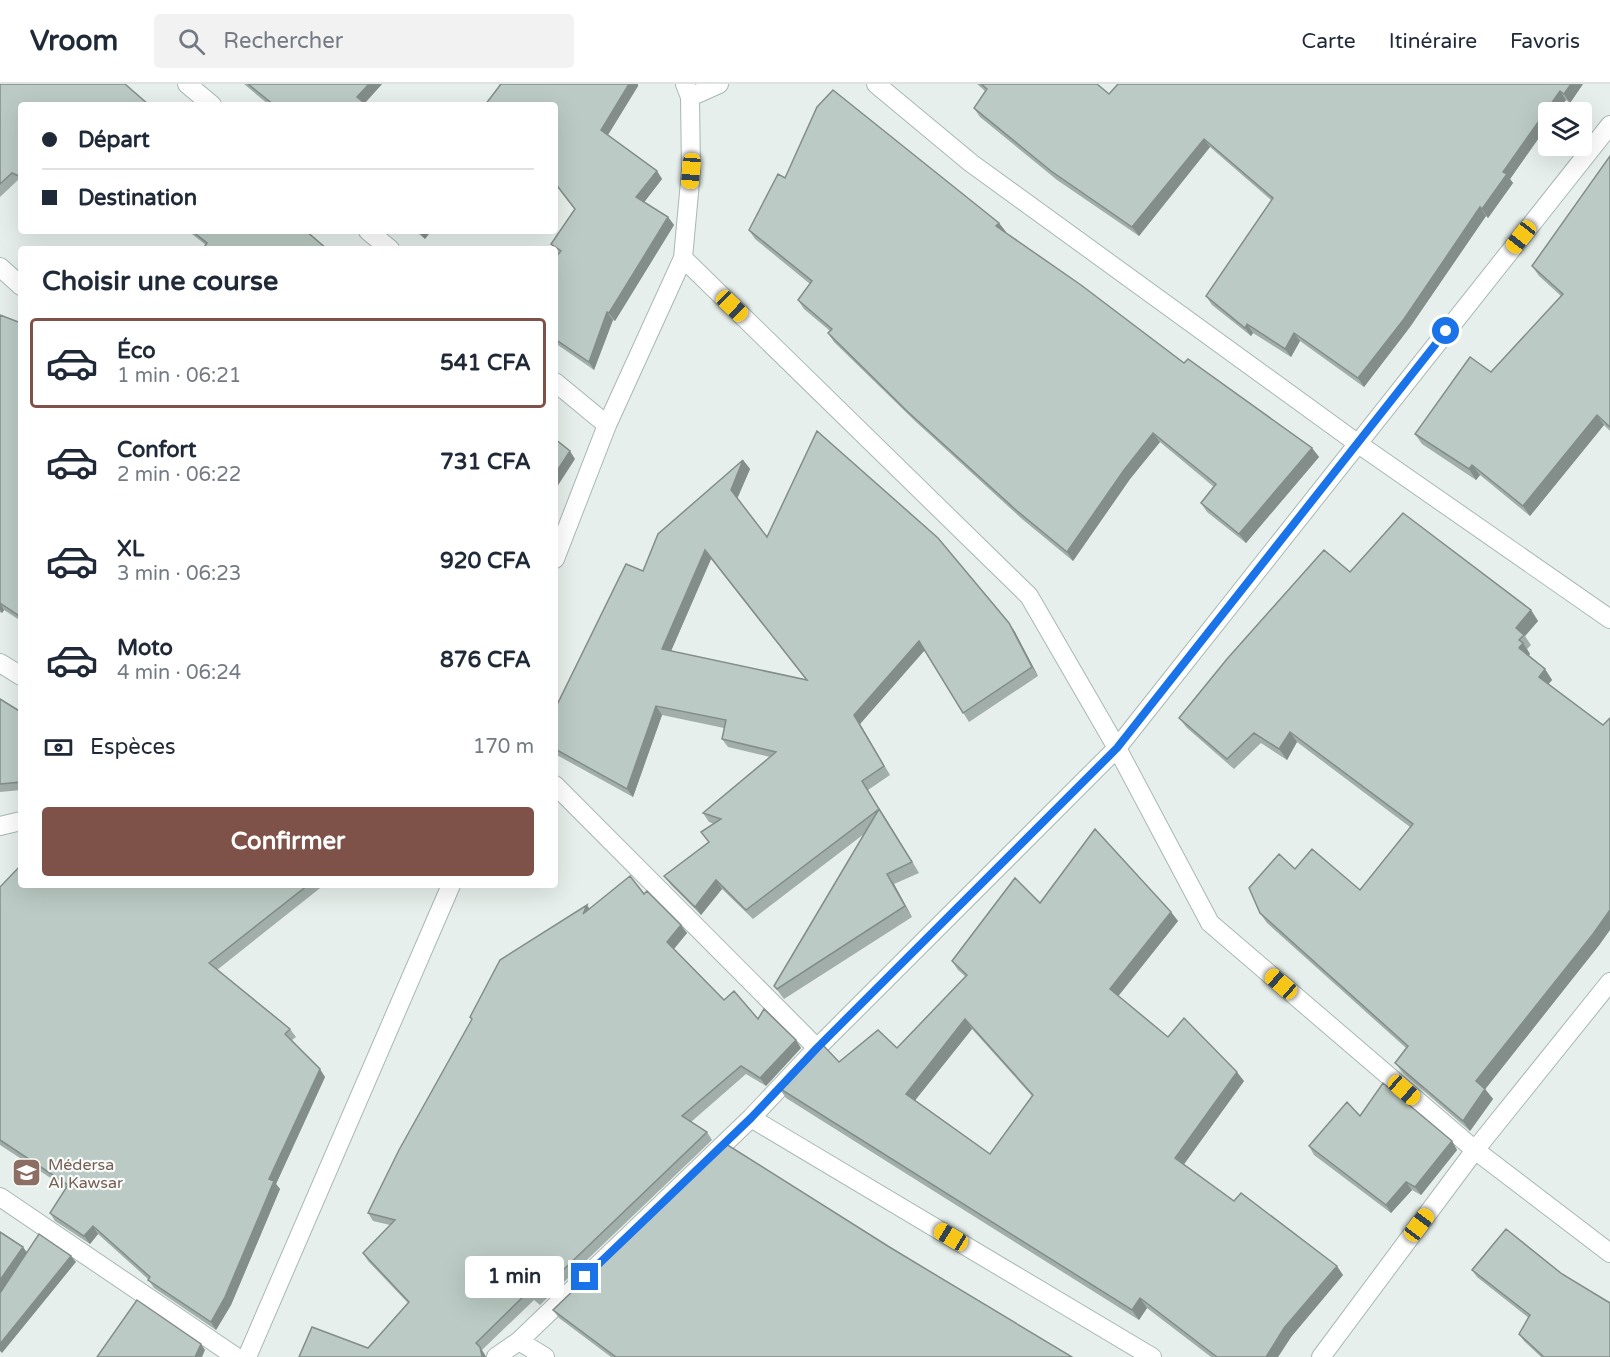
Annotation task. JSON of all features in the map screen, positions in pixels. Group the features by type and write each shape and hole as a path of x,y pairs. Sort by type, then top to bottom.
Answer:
{"street":[{"path":"187,84 208,102"},
{"path":"558,551 607,425 683,258 691,171 688,91 720,84"},
{"path":"876,84 971,162 1357,443 1610,619"},
{"path":"496,1357 519,1341 751,1118 817,1048 1117,748 1610,124"},
{"path":"372,234 386,246"},
{"path":"683,258 1029,596 1117,748 1210,923 1475,1150 1610,1253"},
{"path":"0,267 18,283"},
{"path":"558,384 607,425"},
{"path":"0,663 18,674"},
{"path":"558,788 817,1048"},
{"path":"0,826 18,822"},
{"path":"247,1357 450,888"},
{"path":"1321,1357 1475,1150 1610,982"},
{"path":"751,1118 1152,1357"},
{"path":"0,1197 236,1357"},
{"path":"519,1341 544,1357"}],"building":[{"path":"0,84 125,84 146,102 18,102 18,176 12,173 0,184"},
{"path":"248,84 369,84 357,97 363,102 270,102"},
{"path":"501,84 629,84 601,130 657,171 636,197 668,217 609,313 607,312 589,362 558,341 558,254 561,251 558,246 551,244 575,209 558,187 558,102 487,102"},
{"path":"981,84 1097,84 1109,94 1118,84 1571,84 1564,94 1560,91 1552,102 1538,102 1538,122 1503,172 1507,174 1482,209 1480,207 1404,319 1358,378 1294,333 1285,349 1247,324 1245,328 1206,296 1273,198 1204,139 1132,227 1051,171 974,108 987,89"},
{"path":"833,90 999,223 996,226 1081,285 1184,363 1188,359 1312,448 1239,534 1201,503 1216,484 1153,433 1124,470 1067,552 1016,510 908,412 828,333 832,329 798,300 812,281 749,230 778,174 785,178 817,107"},
{"path":"1610,156 1610,427 1597,415 1523,506 1472,465 1469,469 1415,434 1470,357 1491,372 1563,294 1532,266"},
{"path":"196,234 310,234 324,246 205,246 207,243"},
{"path":"0,315 18,322 18,615 0,603"},
{"path":"817,431 938,538 1009,623 1032,667 963,713 919,641 854,715 884,766 862,781 879,809 746,910 716,880 695,907 664,876 709,842 701,832 721,819 703,813 776,752 722,739 726,720 656,706 627,789 558,751 558,703 626,564 643,571 658,534 743,460 731,490 767,537","holes":["705,550 807,680 662,649"]},
{"path":"558,441 570,451 558,469"},
{"path":"1403,513 1531,610 1516,628 1524,635 1519,640 1523,643 1519,648 1545,669 1539,677 1603,725 1610,718 1610,910 1476,1081 1485,1089 1463,1121 1395,1063 1408,1046 1260,913 1249,888 1279,854 1295,869 1312,849 1360,890 1413,824 1290,732 1279,749 1254,733 1227,759 1179,718 1227,659 1324,550 1350,572"},
{"path":"0,699 18,710 18,782 0,784"},
{"path":"879,809 912,862 887,874 905,906 777,989 774,986"},
{"path":"1095,829 1171,912 1110,989 1168,1037 1184,1018 1237,1072 1175,1158 1234,1201 1241,1193 1337,1266 1284,1328 1266,1357 1217,1357 1140,1298 1132,1310 779,1088 822,1044 839,1062 878,1030 897,1048 967,975 952,961 1015,878 1040,903","holes":["965,1019 1033,1095 990,1154 906,1094"]},
{"path":"18,868 18,888 304,888 209,963 290,1029 285,1034 320,1069 269,1179 274,1181 225,1297 211,1322 148,1280 150,1277 93,1226 84,1236 50,1213 68,1185 0,1140 0,887"},
{"path":"630,876 644,894 647,891 681,925 667,942 724,1000 734,991 758,1019 764,1009 796,1040 760,1078 741,1066 682,1116 707,1132 535,1297 528,1292 476,1343 483,1357 299,1357 312,1327 368,1348 409,1302 363,1253 395,1220 368,1213 399,1150 472,1019 470,1017 500,960 587,905 583,914"},
{"path":"1383,1083 1452,1141 1415,1187 1406,1182 1386,1205 1309,1146 1347,1102 1360,1116"},
{"path":"726,1144 891,1248 1072,1357 616,1357 553,1310"},
{"path":"1506,1229 1562,1274 1610,1303 1610,1357 1544,1357 1519,1334 1530,1315 1472,1270"},
{"path":"0,1232 23,1247 0,1280"},
{"path":"39,1234 71,1256 0,1344 0,1293"},
{"path":"137,1300 201,1344 195,1357 97,1357"}],"place":[{"name":"Médersa Al Kawsar","path":"27,1173"}],"route":[{"path":"585,1277 751,1118 817,1048 1117,748 1446,331"}]}
